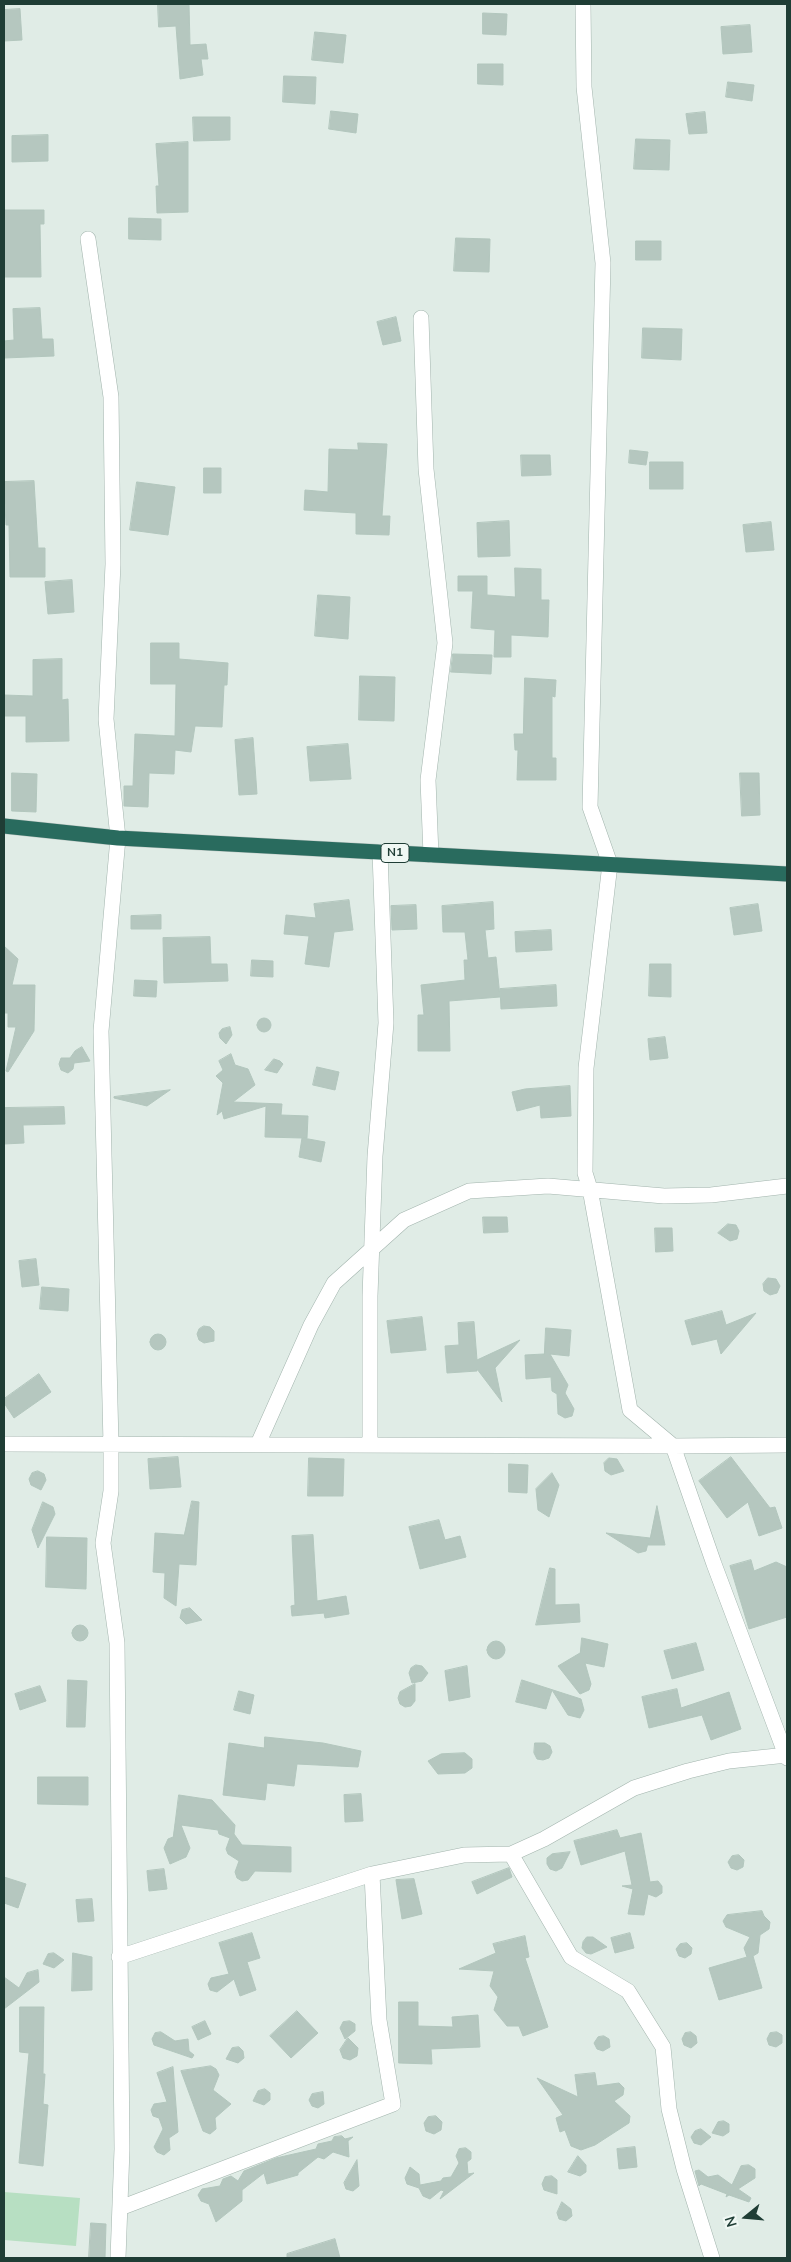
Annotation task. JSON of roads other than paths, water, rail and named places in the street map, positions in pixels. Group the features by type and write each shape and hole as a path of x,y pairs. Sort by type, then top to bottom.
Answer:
{"highway":[{"name":"N1","path":"4,826 118,838 787,874"}],"street":[{"path":"119,1957 372,1874 464,1855 511,1854 544,1839 634,1788 688,1771 729,1761 787,1757 714,1564 673,1446 630,1410 590,1189 585,1173 586,1068 610,864 590,808 603,263 584,87 583,4"},
{"path":"88,238 111,398 113,564 106,719 118,838 101,1030 111,1444 111,1491 103,1542 117,1644 122,2149 118,2258"},
{"path":"421,318 426,469 445,643 428,780 431,855"},
{"path":"370,1445 370,1296 375,1156 386,1024 380,852"},
{"path":"258,1444 311,1325 334,1283 404,1220 469,1191 548,1186 664,1196 711,1195 787,1186"},
{"path":"4,1444 673,1446 787,1444"},
{"path":"511,1854 571,1957 628,1991 663,2047 668,2109 684,2169 712,2258"},
{"path":"120,2208 393,2104 378,2020 372,1874"}]}
